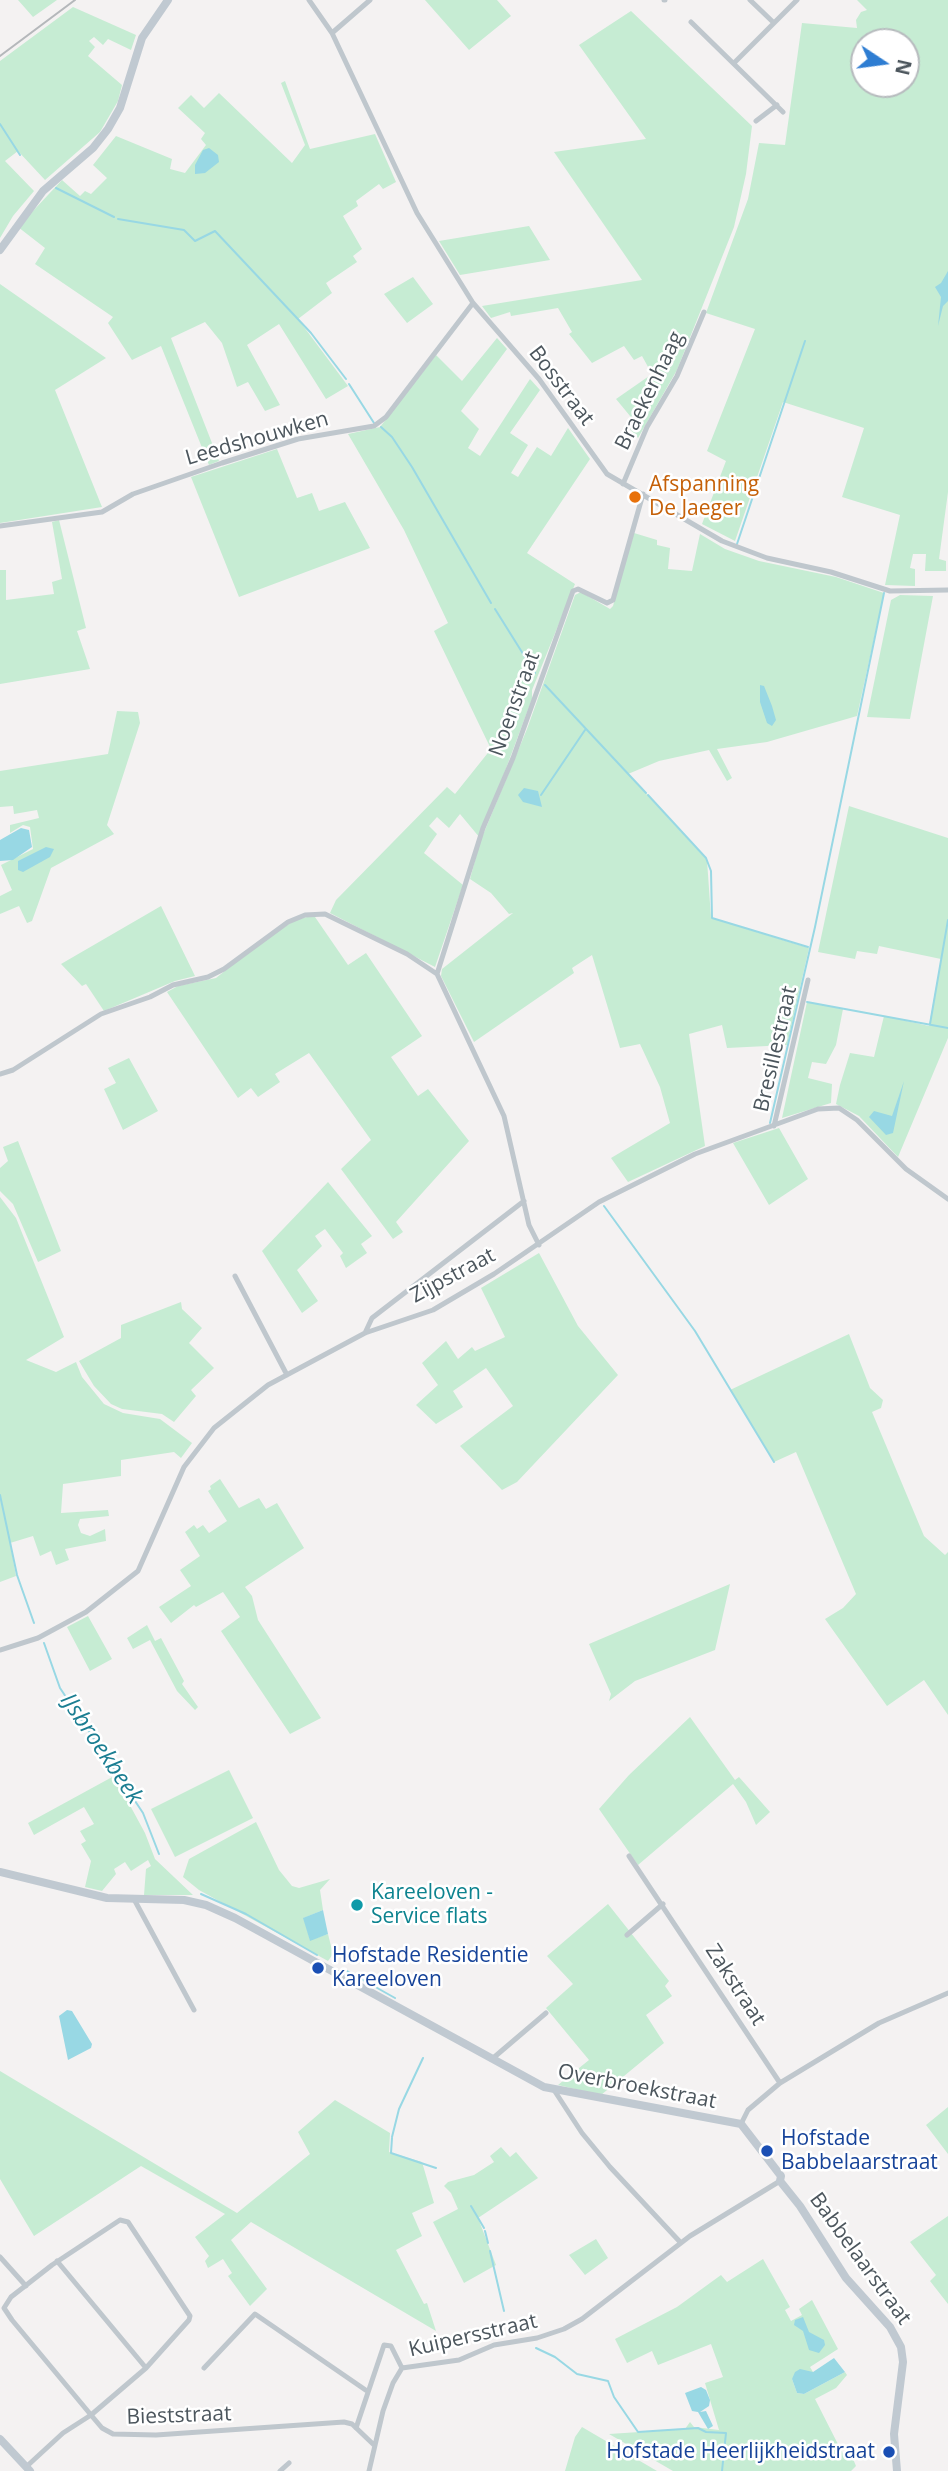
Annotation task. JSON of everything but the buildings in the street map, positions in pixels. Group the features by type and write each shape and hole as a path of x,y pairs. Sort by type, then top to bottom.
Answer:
{"street":[{"path":"0,250 43,191 93,148 108,129 120,108 142,38 168,0"},
{"name":"Bosstraat","path":"309,0 332,33 416,213 473,303 539,379 607,474 722,541 767,558 831,572 890,591 948,590"},
{"path":"332,33 370,0"},
{"path":"750,0 774,23"},
{"path":"734,63 796,0"},
{"path":"691,22 783,112"},
{"path":"755,121 776,105"},
{"name":"Leedshouwken","path":"0,526 102,512 133,494 222,463 298,439 374,426 386,417 473,303"},
{"name":"Braekenhaag","path":"624,484 648,427 677,376 704,312"},
{"name":"Noenstraat","path":"437,974 483,828 522,734 573,591 578,589 607,603 613,600 643,494"},
{"path":"0,1074 13,1070 101,1014 150,997 173,985 216,973 279,927 305,915 325,914 407,954 437,974 504,1116 524,1201 539,1245"},
{"name":"Bresillestraat","path":"774,1126 808,980"},
{"name":"Zijpstraat","path":"0,1650 38,1637 86,1612 138,1571 158,1530 172,1490 200,1445 239,1406 287,1375 365,1334 433,1310 620,1191 695,1153 818,1109 839,1108 857,1120 906,1169 948,1199"},
{"path":"365,1334 372,1318 524,1201"},
{"path":"235,1276 287,1375"},
{"name":"Zakstraat","path":"629,1856 780,2084"},
{"name":"Overbroekstraat","path":"0,1872 92,1895 135,1901 184,1900 206,1905 305,1956 491,2060 554,2090 741,2124"},
{"path":"135,1901 194,2010"},
{"path":"627,1935 663,1904"},
{"path":"741,2124 755,2102 780,2084 879,2023 948,1993"},
{"path":"491,2060 546,2013"},
{"path":"554,2090 582,2133 610,2167 681,2243"},
{"name":"Babbelaarstraat","path":"741,2124 781,2176 780,2181 800,2206 846,2278 890,2327 901,2347 902,2370 894,2434 897,2471"},
{"name":"Kuipersstraat","path":"369,2471 390,2390 402,2368 459,2360 494,2346 537,2338 564,2329 582,2319 681,2243 780,2181"},
{"name":"Bieststraat","path":"146,2368 190,2316 128,2222 120,2220 57,2261 7,2302 6,2312 104,2430 120,2434 214,2432 326,2423 349,2423 356,2428"},
{"path":"0,2256 26,2286"},
{"path":"0,2439 28,2469 63,2433 90,2415 146,2368 57,2261"},
{"path":"204,2368 255,2314 367,2391"},
{"path":"374,2445 356,2428 384,2346 391,2346 402,2368"},
{"path":"280,2471 289,2463"}],"green space":[{"path":"18,0 57,0 33,17"},
{"path":"425,0 497,0 511,16 469,50"},
{"path":"857,0 948,0 948,492 939,559 946,561 946,571 925,571 926,554 913,554 910,568 915,569 915,586 885,585 900,515 842,497 864,428 783,402 735,541 702,524 726,461 707,451 755,329 706,313 748,199 759,143 785,145 802,23 857,28 856,20 861,12 867,10"},
{"path":"73,7 136,35 131,50 108,39 103,45 94,37 89,41 95,47 88,56 122,85 118,101 100,132 45,180 18,151 5,161 34,191 13,216 0,238 0,61"},
{"path":"631,11 752,126 746,174 734,227 677,370 638,438 628,427 635,422 616,399 652,374 642,356 634,360 624,346 592,363 569,334 572,332 558,308 511,316 510,312 491,318 482,306 642,280 554,152 646,139 579,45"},
{"path":"285,81 310,149 375,134 396,182 383,189 379,184 356,201 358,206 343,216 362,249 353,256 357,262 326,283 332,293 298,319 348,386 326,399 279,324 247,345 280,405 265,411 248,382 237,387 222,343 205,322 171,338 219,461 209,465 161,346 132,360 108,323 113,317 35,264 45,248 18,227 62,180 80,196 85,191 91,194 107,178 93,165 116,136 172,159 170,169 185,173 206,145 201,139 205,133 178,108 191,95 204,108 219,93 292,163 305,145 281,83"},
{"path":"529,226 550,260 460,275 439,241"},
{"path":"413,277 433,304 407,323 384,294"},
{"path":"0,284 106,358 55,390 102,507 0,523"},
{"path":"497,338 507,349 461,411 479,429 468,448 480,456 530,379 540,390 510,433 528,445 511,473 518,477 537,447 551,456 568,428 590,459 527,553 575,584 532,690 532,699 480,838 460,814 449,828 437,817 429,826 437,834 424,853 463,885 435,967 330,913 336,900 447,787 455,794 491,749 434,631 448,623 404,530 348,434 380,427 436,355 462,381"},
{"path":"277,449 297,498 312,493 319,511 345,502 370,548 239,597 191,477"},
{"path":"59,520 86,628 77,631 90,669 0,684 0,570 6,570 6,600 54,594 52,582 62,579 52,522"},
{"path":"634,533 657,540 657,545 670,548 668,569 692,571 700,534 725,549 759,561 836,577 884,593 857,716 767,742 717,749 732,778 727,781 709,750 659,761 628,774 707,860 711,918 809,948 787,1045 727,1048 722,1025 689,1034 705,1146 628,1182 611,1158 670,1123 660,1087 640,1044 620,1048 592,955 572,968 574,973 474,1042 441,976 442,969 513,913 509,914 491,893 470,879 480,842 527,729 575,595 581,592 610,609 613,606"},
{"path":"900,595 933,596 910,719 867,717 891,600"},
{"path":"117,711 138,712 140,723 107,825 114,834 51,868 32,921 27,923 19,906 0,914 0,896 12,890 1,865 33,849 30,827 23,825 10,833 10,825 39,818 37,810 14,814 13,806 0,807 0,771 108,754"},
{"path":"849,806 948,838 948,1038 898,1157 859,1116 836,1104 840,1085 850,1053 874,1057 884,1016 929,1026 941,959 879,946 877,954 857,951 855,959 818,952"},
{"path":"161,906 195,976 175,981 104,1011 86,984 82,986 61,964"},
{"path":"315,917 348,965 366,953 422,1036 391,1057 418,1096 428,1089 469,1141 396,1222 403,1232 393,1239 341,1169 371,1140 309,1053 275,1074 280,1082 258,1097 251,1088 238,1098 167,992 178,986 216,978 256,946 295,920"},
{"path":"807,1002 843,1009 836,1045 826,1064 812,1062 808,1078 832,1084 831,1103 782,1118"},
{"path":"129,1058 158,1111 123,1130 104,1089 116,1083 108,1068"},
{"path":"779,1128 808,1179 769,1205 733,1143"},
{"path":"18,1141 61,1251 38,1262 13,1204 0,1191 0,1168 8,1161 3,1147"},
{"path":"328,1182 372,1236 361,1244 367,1253 346,1268 340,1256 343,1253 325,1229 315,1236 322,1246 297,1270 318,1301 302,1313 262,1251"},
{"path":"0,1197 16,1218 64,1337 26,1360 56,1372 76,1362 82,1377 104,1404 123,1413 160,1419 192,1443 181,1458 174,1452 121,1460 121,1476 63,1484 61,1513 108,1510 109,1516 80,1519 78,1525 81,1533 90,1536 105,1529 106,1541 65,1549 69,1560 56,1565 51,1551 40,1556 33,1536 10,1543 16,1576 0,1582"},
{"path":"539,1253 578,1326 618,1375 517,1482 502,1490 460,1446 513,1406 486,1368 453,1391 463,1407 436,1424 416,1405 438,1385 422,1363 446,1341 458,1359 472,1347 475,1351 505,1337 481,1288"},
{"path":"181,1302 182,1309 202,1328 189,1343 214,1368 191,1390 196,1396 174,1422 162,1414 122,1409 111,1404 94,1386 79,1361 121,1338 121,1325"},
{"path":"849,1334 870,1388 883,1400 881,1408 872,1412 924,1536 945,1555 948,1552 948,1715 924,1680 887,1706 825,1619 843,1608 856,1594 796,1452 774,1462 730,1390"},
{"path":"220,1479 239,1508 259,1498 266,1509 277,1503 304,1548 245,1587 252,1596 258,1620 321,1718 290,1734 221,1631 240,1617 223,1592 196,1607 194,1605 171,1623 159,1607 191,1586 180,1570 200,1556 185,1532 194,1525 197,1529 203,1525 209,1533 227,1521 208,1491 210,1486"},
{"path":"730,1584 715,1650 635,1681 609,1701 611,1694 589,1644"},
{"path":"88,1616 112,1659 90,1671 67,1627"},
{"path":"147,1625 155,1641 161,1638 184,1681 182,1684 198,1707 195,1710 177,1691 150,1640 133,1649 127,1638"},
{"path":"690,1717 735,1780 739,1777 770,1812 756,1825 746,1802 733,1784 638,1865 599,1809 629,1775"},
{"path":"229,1770 253,1818 175,1857 151,1809"},
{"path":"114,1776 145,1833 155,1859 193,1895 144,1895 146,1869 151,1866 148,1860 131,1871 125,1862 114,1869 116,1874 102,1891 85,1887 91,1861 81,1844 86,1841 80,1831 94,1824 84,1807 34,1835 28,1823"},
{"path":"256,1822 279,1870 292,1886 299,1888 330,1879 320,1890 323,1910 304,1918 310,1940 328,1934 333,1954 328,1961 199,1890 183,1877 189,1859"},
{"path":"608,1904 669,1981 665,1986 672,1996 646,2015 664,2043 601,2095 558,2085 589,2060 546,2008 573,1984 547,1956"},
{"path":"0,2071 237,2213 310,2154 298,2132 335,2100 390,2133 389,2152 422,2162 434,2203 412,2213 422,2236 396,2250 424,2304 427,2303 436,2331 251,2222 231,2240 267,2289 250,2306 228,2276 232,2273 223,2259 208,2268 205,2261 209,2256 195,2237 225,2214 141,2166 34,2236 0,2179"},
{"path":"948,2107 948,2154 926,2125"},
{"path":"501,2147 510,2157 516,2152 538,2178 478,2218 496,2265 464,2283 433,2222 458,2209 451,2193 444,2186 448,2182 474,2175 494,2162 490,2156"},
{"path":"948,2216 948,2304 930,2281 936,2275 910,2242"},
{"path":"596,2239 608,2258 585,2275 569,2255"},
{"path":"763,2259 790,2307 785,2310 791,2321 802,2315 799,2309 812,2300 838,2349 810,2367 813,2372 792,2379 797,2393 804,2394 845,2372 847,2375 836,2388 815,2399 844,2456 851,2454 856,2466 851,2471 673,2471 609,2434 685,2429 690,2422 694,2427 719,2430 705,2383 723,2377 711,2344 658,2365 652,2351 627,2363 615,2339 677,2307 721,2275 727,2282"},
{"path":"582,2427 657,2471 565,2471 575,2437"}],"water":[{"path":"209,148 218,155 219,162 205,173 195,174 195,165 203,150"},
{"path":"948,271 948,301 943,306 938,326 941,297 935,287 941,283"},
{"path":"760,685 764,686 772,706 776,720 772,726 767,723 760,702"},
{"path":"524,788 538,791 542,807 523,802 518,795"},
{"path":"21,828 29,830 32,847 13,860 0,861 0,840"},
{"path":"46,847 54,849 50,857 23,872 18,870 18,861"},
{"path":"904,1081 893,1133 886,1135 869,1117 874,1111 892,1116"},
{"path":"323,1910 328,1934 310,1941 303,1918"},
{"path":"67,2010 72,2011 92,2044 91,2048 68,2060 59,2016"},
{"path":"803,2317 809,2332 824,2340 825,2345 819,2353 809,2350 803,2331 794,2325 795,2320"},
{"path":"834,2358 845,2372 804,2394 797,2393 792,2379 795,2372 800,2369 813,2372"},
{"path":"701,2387 706,2390 710,2400 709,2406 700,2412 706,2411 713,2426 708,2429 698,2412 692,2411 685,2393"}],"waterway":[{"path":"0,124 20,155"},
{"path":"56,188 114,217"},
{"path":"118,219 184,230 195,241 215,231 311,333 346,379"},
{"path":"737,544 805,341"},
{"path":"349,384 374,423"},
{"path":"381,427 392,437 412,467 491,603"},
{"path":"770,1123 815,927 884,593"},
{"path":"495,609 535,673"},
{"path":"545,685 646,793"},
{"path":"541,795 585,730"},
{"path":"648,795 706,858 711,871 712,918 808,947"},
{"path":"930,1024 948,920"},
{"path":"807,1002 948,1028"},
{"path":"604,1206 695,1331 774,1462"},
{"name":"IJsbroekbeek","path":"0,1495 17,1575 34,1623"},
{"name":"IJsbroekbeek","path":"44,1643 60,1688 143,1813 159,1854"},
{"name":"IJsbroekbeek","path":"201,1894 246,1914 317,1955"},
{"name":"IJsbroekbeek","path":"347,1971 395,1998"},
{"name":"IJsbroekbeek","path":"392,2137 399,2109 423,2058"},
{"name":"IJsbroekbeek","path":"392,2138 391,2153 436,2168"},
{"name":"IJsbroekbeek","path":"471,2206 484,2228"},
{"name":"IJsbroekbeek","path":"485,2231 488,2243"},
{"name":"IJsbroekbeek","path":"490,2251 504,2311"},
{"name":"IJsbroekbeek","path":"536,2348 555,2357 577,2374 608,2381 614,2397 638,2432 698,2428 706,2432 726,2433 722,2471"}],"railway":[{"path":"0,56 75,0"}],"place":[{"name":"Afspanning De Jaeger","path":"635,497"},
{"name":"Kareeloven - Service flats","path":"357,1905"},
{"name":"Hofstade Residentie Kareeloven","path":"318,1968"},
{"name":"Hofstade Babbelaarstraat","path":"767,2151"},
{"name":"Hofstade Heerlijkheidstraat","path":"889,2452"}]}
